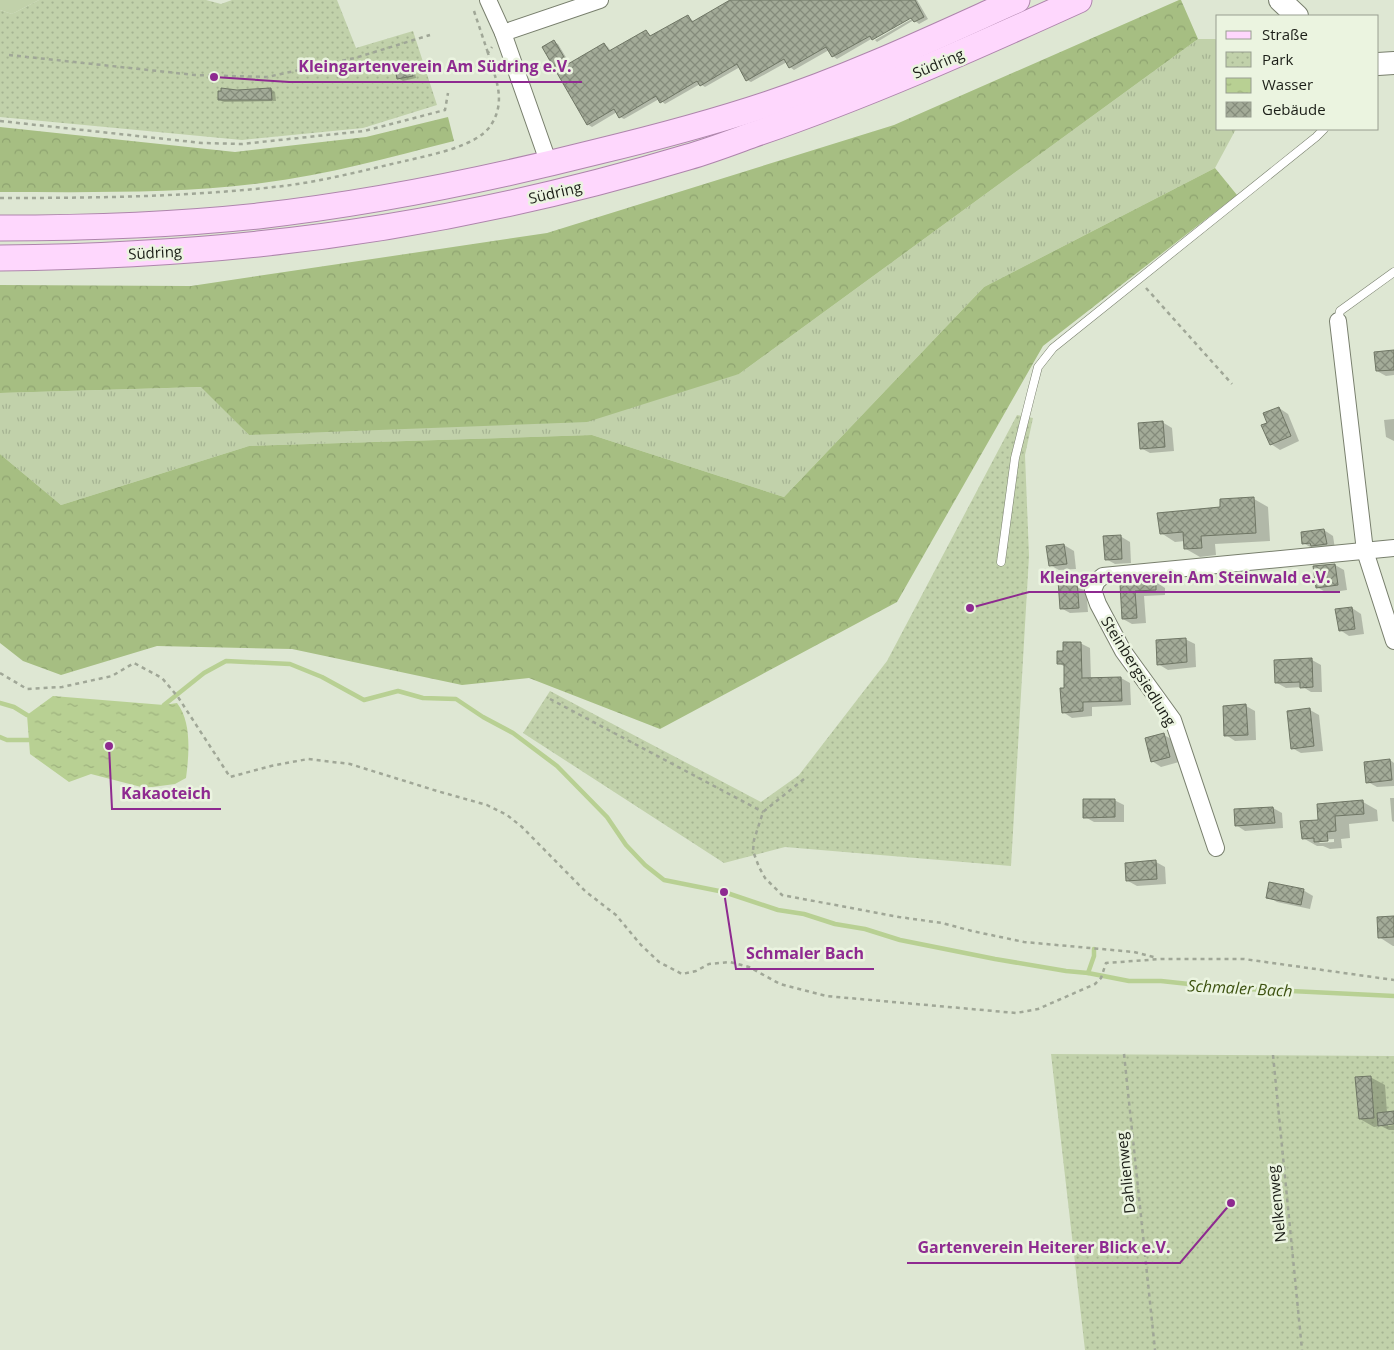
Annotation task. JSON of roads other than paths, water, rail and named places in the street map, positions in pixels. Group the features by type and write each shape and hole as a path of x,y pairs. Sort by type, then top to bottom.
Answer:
{"main road":[{"name":"Südring","path":"0,228 71,228 258,216 362,201 549,164 682,131 771,104 871,65 1017,0"},
{"name":"Südring","path":"0,258 178,252 260,244 354,232 468,212 564,191 690,157 784,124 882,87 1079,0"},
{"path":"1280,0 1298,15"},
{"path":"1290,0 1298,15"},
{"path":"1379,64 1394,63"}],"street":[{"path":"488,0 502,33 549,164"},
{"path":"502,33 600,0"},
{"path":"1338,321 1364,551 1394,641"},
{"name":"Steinbergsiedlung","path":"1216,848 1173,720 1123,651 1098,604 1093,590 1097,581 1104,576 1394,548"}],"lane":[{"path":"1000,562 1016,458 1038,367 1053,348 1323,130"},
{"path":"1338,321 1340,312 1394,272"}],"water":[{"path":"53,696 164,705 177,703 182,711 187,729 188,759 186,778 175,784 145,788 91,774 69,782 30,754 27,715"}],"waterway":[{"name":"Schmaler Bach","path":"164,705 204,673 226,661 290,664 322,677 364,700 398,691 423,698 456,699 483,717 513,733 557,766 607,817 626,845 645,865 664,880 724,892 778,910 804,914 835,924 865,929 900,940 1066,971 1129,981 1161,981 1226,988 1394,996"},
{"path":"0,703 14,707 27,715"},
{"path":"0,737 7,740 29,740"},
{"name":"Schmaler Bach","path":"1088,973 1094,956 1094,949"}],"place":[{"name":"Kleingartenverein Am Südring e.V.","path":"214,77"},
{"name":"Kleingartenverein Am Steinwald e.V.","path":"970,608"},
{"name":"Kakaoteich","path":"109,746"},
{"name":"Schmaler Bach","path":"724,892"},
{"name":"Gartenverein Heiterer Blick e.V.","path":"1231,1203"}]}
